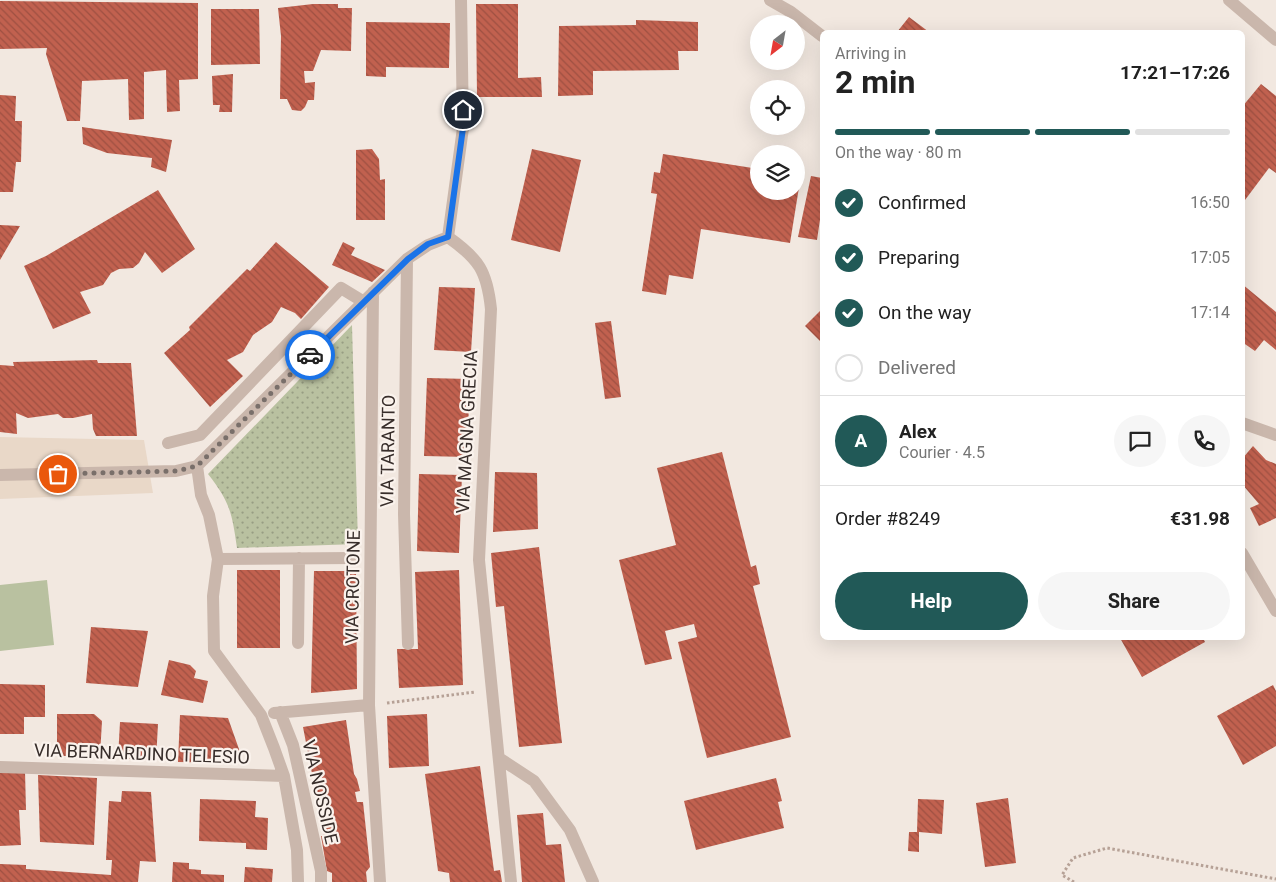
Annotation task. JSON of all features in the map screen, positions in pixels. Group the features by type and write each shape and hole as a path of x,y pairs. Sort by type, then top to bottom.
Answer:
{"street":[{"path":"0,475 176,471 197,466 408,259 428,244 448,237 463,128 461,0"},
{"path":"770,0 791,12 820,34"},
{"path":"1229,0 1276,40"},
{"name":"VIA MAGNA GRECIA","path":"448,237 467,250 482,267 488,285 491,309 479,560 511,882"},
{"name":"VIA TARANTO","path":"408,259 404,514 408,644"},
{"path":"168,443 200,435 341,288 364,302"},
{"name":"VIA CROTONE","path":"374,292 368,705 380,882"},
{"path":"1245,424 1276,436"},
{"path":"197,466 201,495 209,515 218,559 213,596 214,651 261,715 284,776 297,850 298,882"},
{"path":"298,643 299,558"},
{"path":"218,559 352,558"},
{"path":"1245,558 1276,611"},
{"path":"261,715 368,705"},
{"name":"VIA NOSSIDE","path":"280,712 293,745 321,872 321,882"},
{"path":"499,758 534,781 570,830 593,882"},
{"name":"VIA BERNARDINO TELESIO","path":"0,767 284,776"}],"path":[{"path":"368,705 493,690"},
{"path":"1074,882 1062,876 1073,858 1106,848 1276,879"}],"green space":[{"path":"352,325 358,544 237,548 226,500 208,474"},
{"path":"47,580 54,645 0,651 0,585"}],"shaded area":[{"path":"0,437 144,440 153,493 0,499"}],"building":[{"path":"0,1 198,3 198,79 179,80 180,111 167,112 166,70 144,72 144,119 129,120 128,79 82,81 80,121 67,121 46,54 47,48 0,49"},
{"path":"313,4 338,4 338,8 352,8 351,51 321,50 313,71 304,71 305,83 315,82 314,100 308,100 301,111 292,110 287,99 280,99 281,36 278,8"},
{"path":"476,4 518,4 518,78 541,77 542,97 477,97"},
{"path":"211,9 259,9 260,64 211,65"},
{"path":"909,17 926,30 899,30"},
{"path":"636,20 698,22 698,51 678,51 679,70 593,71 593,95 558,96 559,26 636,25"},
{"path":"366,22 450,23 449,68 386,67 386,77 366,76"},
{"path":"233,74 232,112 219,112 220,105 213,105 212,76"},
{"path":"1261,84 1276,96 1276,173 1269,168 1245,200 1245,103"},
{"path":"0,95 16,96 15,121 22,121 21,162 16,162 13,192 0,192"},
{"path":"82,127 172,140 166,172 151,167 152,158 107,153 83,144"},
{"path":"372,149 379,159 380,180 385,179 385,220 356,220 356,150"},
{"path":"532,149 581,160 560,252 511,240"},
{"path":"663,154 750,168 750,200 797,200 790,243 701,229 693,279 669,275 666,295 642,291 657,194 651,193 654,172 660,173"},
{"path":"811,176 820,178 820,220 817,240 798,237"},
{"path":"158,190 195,249 162,273 145,252 139,263 133,268 119,269 111,273 103,285 80,292 91,313 53,329 24,266 46,256"},
{"path":"0,225 20,226 0,260"},
{"path":"276,242 329,287 301,319 295,313 281,307 272,322 253,335 243,352 227,360 243,376 210,407 164,353 190,330 189,327 247,269 250,271"},
{"path":"343,242 355,248 351,255 385,270 372,282 332,265"},
{"path":"1245,286 1276,312 1276,350 1264,340 1255,351 1245,344"},
{"path":"439,287 475,288 471,352 434,350"},
{"path":"820,311 820,341 805,326"},
{"path":"611,321 621,397 605,399 595,323"},
{"path":"97,360 98,363 131,363 137,436 96,436 93,429 92,414 73,418 63,418 58,414 28,418 16,413 17,434 0,432 0,365 14,366 13,362"},
{"path":"427,378 470,379 467,457 424,456"},
{"path":"1253,446 1266,460 1276,464 1276,518 1259,526 1250,508 1259,504 1245,488 1245,455"},
{"path":"722,452 751,567 756,565 760,584 753,586 791,737 707,758 678,642 697,637 694,624 665,631 672,659 645,665 619,560 676,545 657,468"},
{"path":"495,472 537,473 538,529 493,532"},
{"path":"419,474 462,475 459,553 417,551"},
{"path":"539,547 562,743 519,747 504,606 496,607 491,553"},
{"path":"237,570 280,570 280,648 237,648"},
{"path":"459,570 463,685 399,688 397,649 418,649 415,572"},
{"path":"314,571 356,571 357,689 311,693"},
{"path":"91,627 148,631 138,687 86,683"},
{"path":"1121,640 1204,640 1205,642 1142,677"},
{"path":"169,660 190,665 196,671 194,678 208,681 203,703 161,695"},
{"path":"0,684 45,685 45,717 24,717 24,734 0,734"},
{"path":"1273,685 1276,691 1276,746 1243,765 1217,716"},
{"path":"57,714 94,714 102,721 100,756 57,756"},
{"path":"427,714 429,766 389,768 387,716"},
{"path":"180,715 228,718 240,752 238,759 232,763 178,762"},
{"path":"346,720 354,774 360,791 355,792 357,802 363,802 370,867 366,872 367,882 332,882 332,873 327,871 321,836 324,836 303,727"},
{"path":"120,722 158,724 156,760 118,758"},
{"path":"480,766 494,871 500,870 502,882 450,882 449,873 438,871 425,774"},
{"path":"0,771 25,771 26,810 19,810 21,845 0,846"},
{"path":"38,775 97,778 94,845 40,842"},
{"path":"776,778 782,801 778,802 784,828 696,850 684,801"},
{"path":"122,791 151,792 156,862 140,861 138,882 0,882 0,864 26,865 26,869 111,875 112,860 106,860 109,801 121,802"},
{"path":"1008,798 1016,863 985,867 976,803"},
{"path":"200,799 256,801 255,817 268,818 267,850 246,849 246,843 199,841"},
{"path":"918,799 944,800 942,834 919,832 919,852 908,851 909,832 917,832"},
{"path":"543,813 546,845 561,844 565,882 522,882 517,815"},
{"path":"173,862 189,863 189,869 201,870 201,874 224,875 224,882 172,882"},
{"path":"245,867 273,869 272,882 244,882"}],"way so far":[{"path":"58,474 176,471 197,466 310,355"}],"route":[{"path":"310,355 408,259 428,244 448,237 463,128 463,110"}]}
